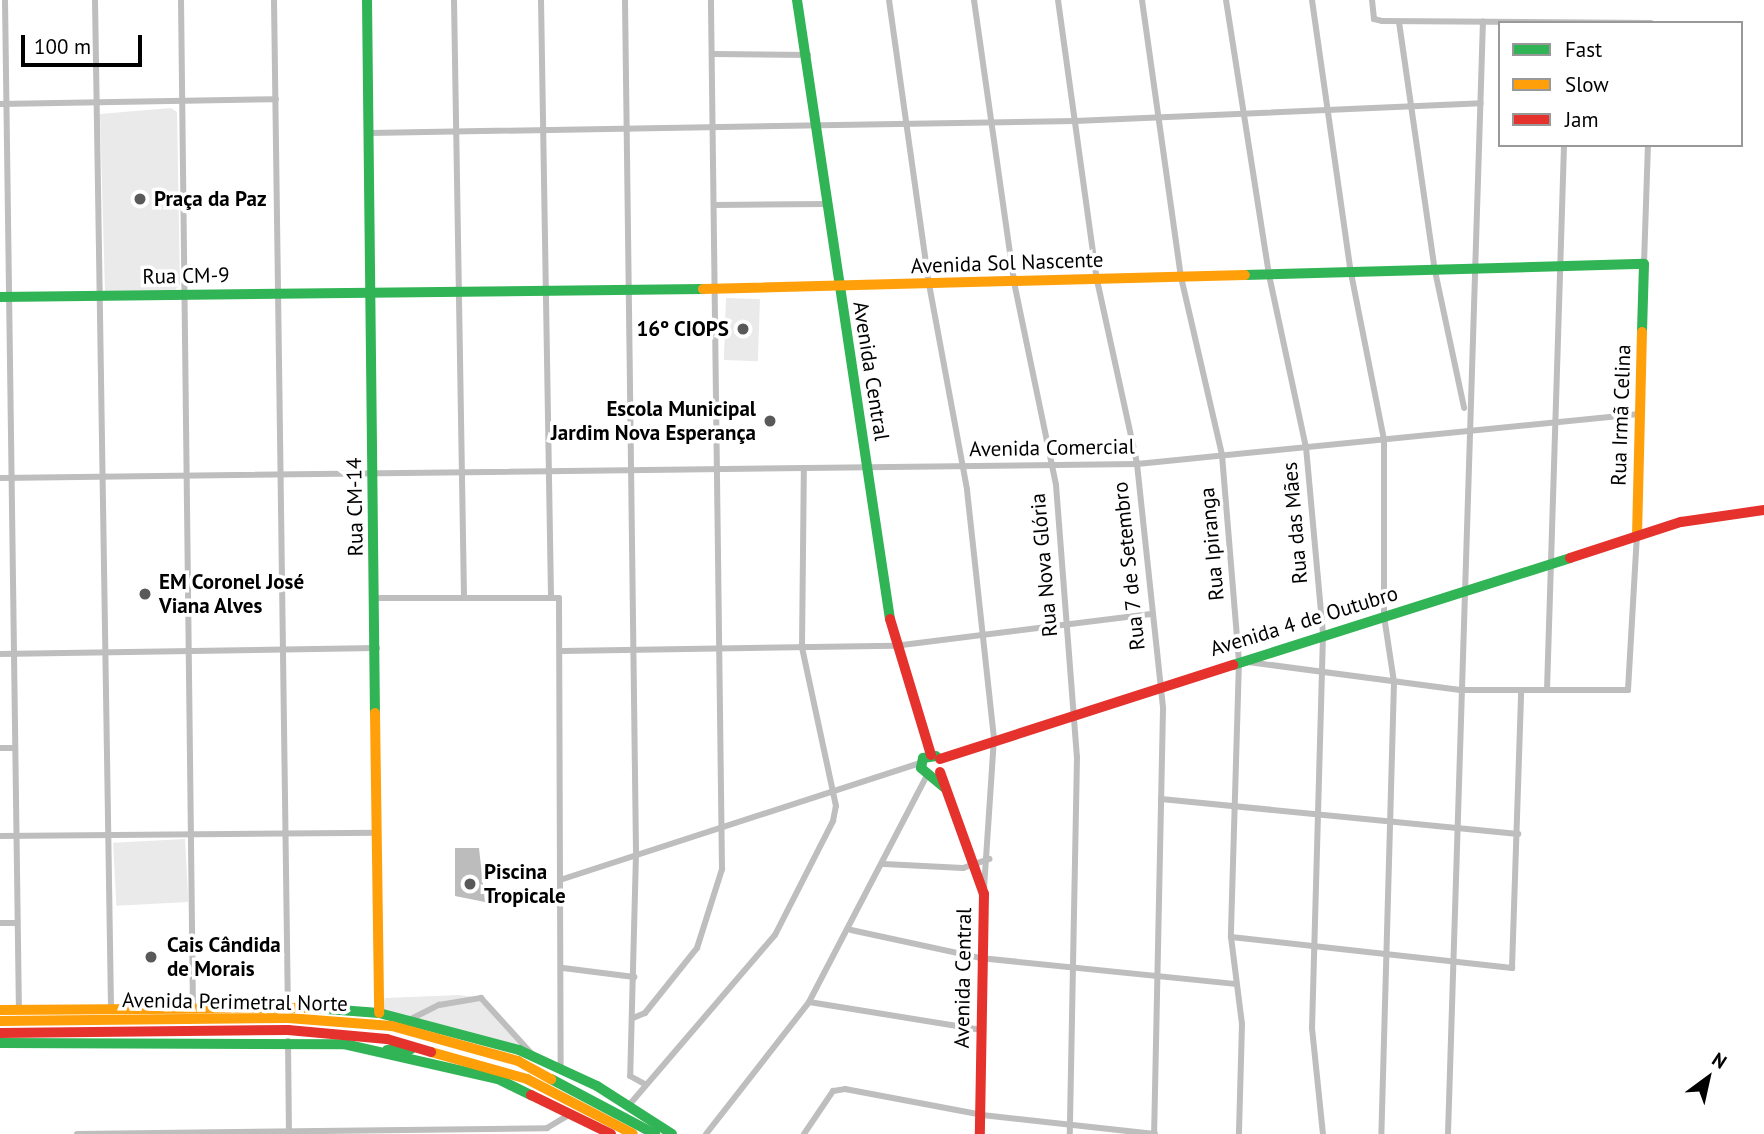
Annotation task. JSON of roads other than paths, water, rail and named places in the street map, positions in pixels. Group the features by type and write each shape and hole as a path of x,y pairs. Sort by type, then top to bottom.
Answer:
{"main road":[{"name":"Rua CM-14","path":"367,0 377,648 379,1013"},
{"name":"Avenida Central","path":"797,0 808,55 839,287 894,646 933,774 944,787 976,866 984,894 980,958 980,1134"},
{"name":"Avenida Sol Nascente","path":"372,293 839,287 1644,264"},
{"name":"Rua Irmã Celina","path":"1637,536 1644,264"},
{"name":"Rua CM-9","path":"5,297 372,293"},
{"name":"Avenida 4 de Outubro","path":"929,759 1681,522 1764,510"},
{"path":"929,759 933,774"},
{"path":"0,1010 287,1006 379,1013 533,1055 630,1104 672,1134"},
{"name":"Avenida Perimetral Norte","path":"0,1021 288,1018 392,1027 480,1048 575,1086 655,1134"},
{"name":"Avenida Perimetral Norte","path":"0,1033 288,1030 425,1048 446,1052 554,1090 633,1134"},
{"path":"0,1043 288,1042 387,1051 468,1069 571,1112 611,1134"},
{"path":"387,1051 425,1048"},
{"path":"446,1052 468,1069"}],"street":[{"path":"5,0 5,297 12,478 19,1010"},
{"path":"95,0 111,1009"},
{"path":"181,0 193,1006"},
{"path":"274,0 289,1132"},
{"path":"454,0 464,597"},
{"path":"541,0 551,595"},
{"path":"625,0 636,854 634,1018 630,1076 646,1085"},
{"path":"634,1018 667,989 697,948 722,869 711,0"},
{"path":"889,0 929,284 960,468 994,738 989,859 984,894"},
{"name":"Rua Nova Glória","path":"974,0 1014,282 1050,466 1075,713 1070,1134"},
{"name":"Rua 7 de Setembro","path":"1058,0 1097,280 1137,464 1158,687 1161,799 1154,1134"},
{"name":"Rua Ipiranga","path":"1142,0 1181,277 1222,455 1240,661 1231,937 1241,1024 1239,1134"},
{"name":"Rua das Mães","path":"1226,0 1269,275 1306,447 1323,635 1312,1028 1323,1134"},
{"path":"1312,0 1351,273 1384,439 1384,616 1394,682 1381,1134"},
{"path":"1372,0 1374,19 1399,22 1498,22"},
{"path":"1568,21 1652,21"},
{"path":"1399,22 1436,271 1469,431 1448,1134"},
{"path":"1466,417 1475,269 1483,22"},
{"path":"712,54 808,55"},
{"path":"3,104 276,99"},
{"path":"369,133 1075,121 1480,103"},
{"path":"1240,661 1462,690 1547,690 1564,147"},
{"name":"Rua Irmã Celina","path":"1644,264 1648,147"},
{"path":"715,205 827,204"},
{"path":"1457,378 1469,375"},
{"name":"Avenida Comercial","path":"0,478 867,470 1137,464 1640,414"},
{"path":"630,1104 775,935 833,821 833,789 802,647 804,470"},
{"name":"Rua Irmã Celina","path":"1547,690 1632,686 1637,536"},
{"path":"376,598 551,595 559,598 562,651 563,879 561,1067"},
{"path":"562,651 894,646 1151,614"},
{"path":"0,654 377,648"},
{"path":"1231,937 1502,969 1515,961 1521,690"},
{"path":"0,748 15,748"},
{"path":"563,879 929,759"},
{"path":"706,1134 809,1002 851,930 933,774"},
{"path":"1161,799 1518,834"},
{"path":"0,836 379,833"},
{"path":"884,864 976,866 989,859"},
{"path":"0,923 17,923"},
{"path":"851,930 980,958 1235,984"},
{"path":"563,968 634,977"},
{"path":"409,1020 439,1005 481,998 533,1055"},
{"path":"809,1002 982,1031"},
{"path":"804,1134 833,1091 845,1089 982,1115 1154,1134"},
{"path":"77,1134 547,1128 571,1112"}],"place":[{"name":"Praça da Paz","path":"140,199"},
{"name":"16º CIOPS","path":"743,329"},
{"name":"Escola Municipal Jardim Nova Esperança","path":"770,421"},
{"name":"EM Coronel José Viana Alves","path":"145,594"},
{"name":"Piscina Tropicale","path":"470,884"},
{"name":"Cais Cândida de Morais","path":"151,957"}]}
